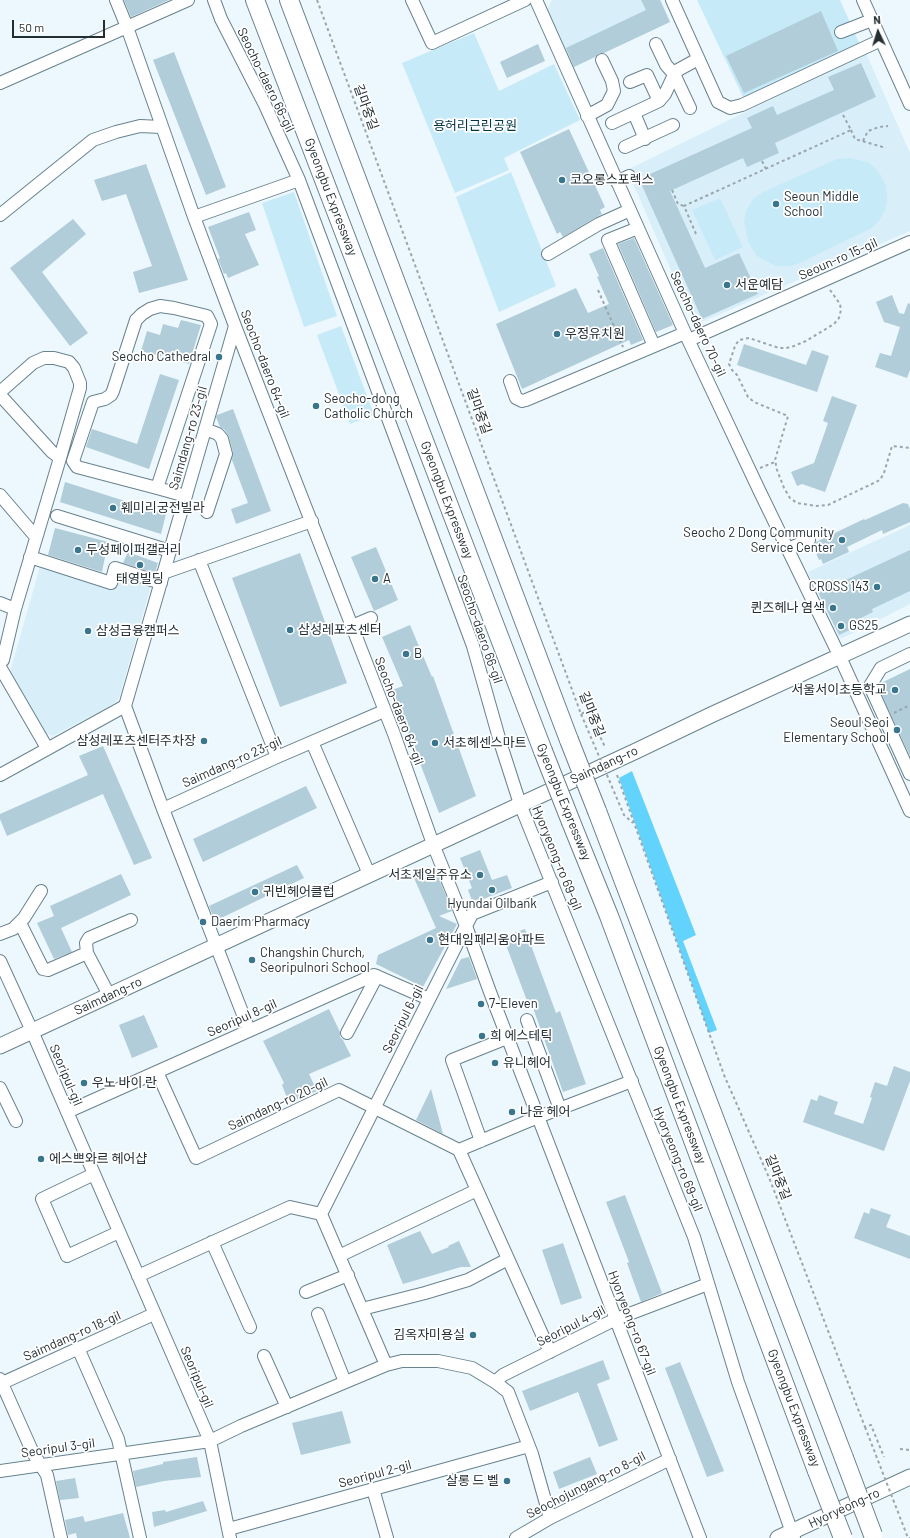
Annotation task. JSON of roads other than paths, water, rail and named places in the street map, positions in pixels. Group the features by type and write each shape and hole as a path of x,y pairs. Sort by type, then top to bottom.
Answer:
{"highway":[{"name":"Gyeongbu Expressway","path":"256,0 543,751 609,916 843,1538"},
{"name":"Gyeongbu Expressway","path":"289,0 569,740 874,1537"}],"main road":[{"name":"Saimdang-ro","path":"0,1046 910,624"},
{"name":"Hyoryeong-ro","path":"788,1536 910,1477"}],"street":[{"name":"Seocho-daero 64-gil","path":"116,0 194,217 394,734 433,844"},
{"path":"0,83 188,0"},
{"name":"Seocho-daero 66-gil","path":"214,0 221,19 264,105 299,180 473,646 501,745 520,804"},
{"path":"412,0 432,43 525,0"},
{"name":"Seocho-daero 70-gil","path":"536,0 687,336 840,657"},
{"path":"672,0 718,102 730,108 742,105 881,40"},
{"path":"863,0 910,104"},
{"path":"841,32 872,20"},
{"path":"656,44 666,65 674,74 690,108"},
{"path":"612,123 659,101 665,94 674,74 678,70 698,59"},
{"path":"587,116 607,105 614,91 612,81 602,60"},
{"path":"630,82 647,75 659,101"},
{"path":"634,113 645,138"},
{"path":"625,147 672,125"},
{"path":"0,215 94,140 116,132 140,126 161,127"},
{"path":"617,182 630,176"},
{"path":"194,217 299,180"},
{"path":"548,254 599,224 630,210"},
{"path":"638,228 608,240 654,346"},
{"name":"Seoun-ro 15-gil","path":"510,381 516,398 522,401 654,346 687,336 910,242"},
{"path":"157,488 210,324 207,316 160,306 150,309 136,320 111,396 92,402 73,458 74,464 77,467 186,496"},
{"name":"Saimdang-ro 23-gil","path":"126,706 235,326"},
{"path":"0,661 3,660 15,609 60,458 80,388 80,382 74,368 68,362 54,358 44,358 33,363 0,394 52,452 60,458"},
{"path":"205,429 218,434 222,439 226,454 207,512"},
{"path":"0,495 36,537"},
{"path":"57,516 170,551"},
{"path":"30,557 111,583 115,568 162,578 199,560 312,521"},
{"path":"788,549 808,540"},
{"path":"199,560 277,757"},
{"path":"0,603 15,609"},
{"path":"352,626 372,618"},
{"path":"910,654 880,668 870,686 910,774"},
{"path":"840,657 910,811"},
{"path":"0,667 47,748"},
{"path":"2,769 47,748 126,706 163,809 249,1030"},
{"name":"Saimdang-ro 23-gil","path":"163,809 277,757 384,711"},
{"path":"312,742 369,874"},
{"name":"Hyoryeong-ro 69-gil","path":"520,804 694,1237 738,1382 788,1536"},
{"name":"Hyoryeong-ro 67-gil","path":"433,844 466,926 507,1038 700,1538"},
{"name":"Seoripul 6-gil","path":"321,1214 472,914 552,882"},
{"path":"0,934 13,929 20,923 30,910 41,891"},
{"path":"109,995 87,953 86,943 89,938 131,920"},
{"path":"20,923 43,969 48,970 87,953"},
{"name":"Seoripul-gil","path":"0,961 32,1031 210,1441 229,1533"},
{"name":"Seoripul 8-gil","path":"67,1112 374,974 377,976"},
{"path":"347,1033 377,976 429,999"},
{"path":"527,1020 560,1109"},
{"path":"481,1141 452,1060 507,1038"},
{"name":"Saimdang-ro 20-gil","path":"156,1072 196,1158 339,1090 459,1150"},
{"path":"550,1352 459,1150 538,1117 632,1081"},
{"path":"0,1088 16,1121"},
{"path":"94,1174 42,1199 66,1256 119,1232"},
{"path":"339,1256 477,1190"},
{"path":"138,1276 290,1207 321,1214 386,1365"},
{"path":"212,1242 250,1327"},
{"path":"362,1309 468,1280 508,1260"},
{"path":"306,1292 348,1275"},
{"name":"Seoripul 4-gil","path":"495,1382 504,1375 616,1319 708,1284"},
{"name":"Saimdang-ro 18-gil","path":"61,1538 47,1475 33,1454 1,1382 154,1314"},
{"path":"318,1314 345,1382"},
{"path":"78,1348 118,1439 140,1538"},
{"path":"264,1356 287,1407"},
{"path":"210,1441 240,1426 386,1365 402,1361 438,1361 472,1368 508,1392 529,1446 550,1518"},
{"name":"Seoripul 3-gil","path":"0,1471 210,1441"},
{"name":"Seoripul 2-gil","path":"229,1533 373,1489 529,1446"},
{"name":"Seochojungang-ro 8-gil","path":"516,1538 550,1518 670,1458"},
{"path":"373,1489 387,1538"}],"place":[{"name":"코오롱스포렉스","path":"562,180"},
{"name":"Seoun Middle School","path":"776,204"},
{"name":"서운예담","path":"727,285"},
{"name":"우정유치원","path":"557,334"},
{"name":"Seocho Cathedral","path":"219,357"},
{"name":"Seocho-dong Catholic Church","path":"316,406"},
{"name":"훼미리궁전빌라","path":"113,508"},
{"name":"Seocho 2 Dong Community Service Center","path":"842,540"},
{"name":"두성페이퍼갤러리","path":"78,550"},
{"name":"태영빌딩","path":"140,565"},
{"name":"A","path":"375,579"},
{"name":"CROSS 143","path":"877,587"},
{"name":"퀸즈헤나 염색","path":"833,608"},
{"name":"GS25","path":"841,626"},
{"name":"삼성레포츠센터","path":"290,630"},
{"name":"삼성금융캠퍼스","path":"88,631"},
{"name":"B","path":"406,654"},
{"name":"서울서이초등학교","path":"895,690"},
{"name":"Seoul Seoi Elementary School","path":"897,730"},
{"name":"삼성레포츠센터주차장","path":"204,741"},
{"name":"서초헤센스마트","path":"435,743"},
{"name":"서초제일주유소","path":"480,875"},
{"name":"Hyundai Oilbank","path":"492,890"},
{"name":"귀빈헤어클럽","path":"255,892"},
{"name":"Daerim Pharmacy","path":"203,922"},
{"name":"현대임페리움아파트","path":"430,940"},
{"name":"Changshin Church, Seoripulnori School","path":"252,960"},
{"name":"7-Eleven","path":"481,1004"},
{"name":"희 에스테틱","path":"482,1036"},
{"name":"유니헤어","path":"495,1063"},
{"name":"우노 바이 란","path":"84,1083"},
{"name":"나윤 헤어","path":"512,1112"},
{"name":"에스쁘와르 헤어샵","path":"41,1159"},
{"name":"김옥자미용실","path":"473,1335"},
{"name":"살롱 드 벨","path":"507,1481"}],"park label":[{"name":"용허리근린공원","path":"475,126"}]}
